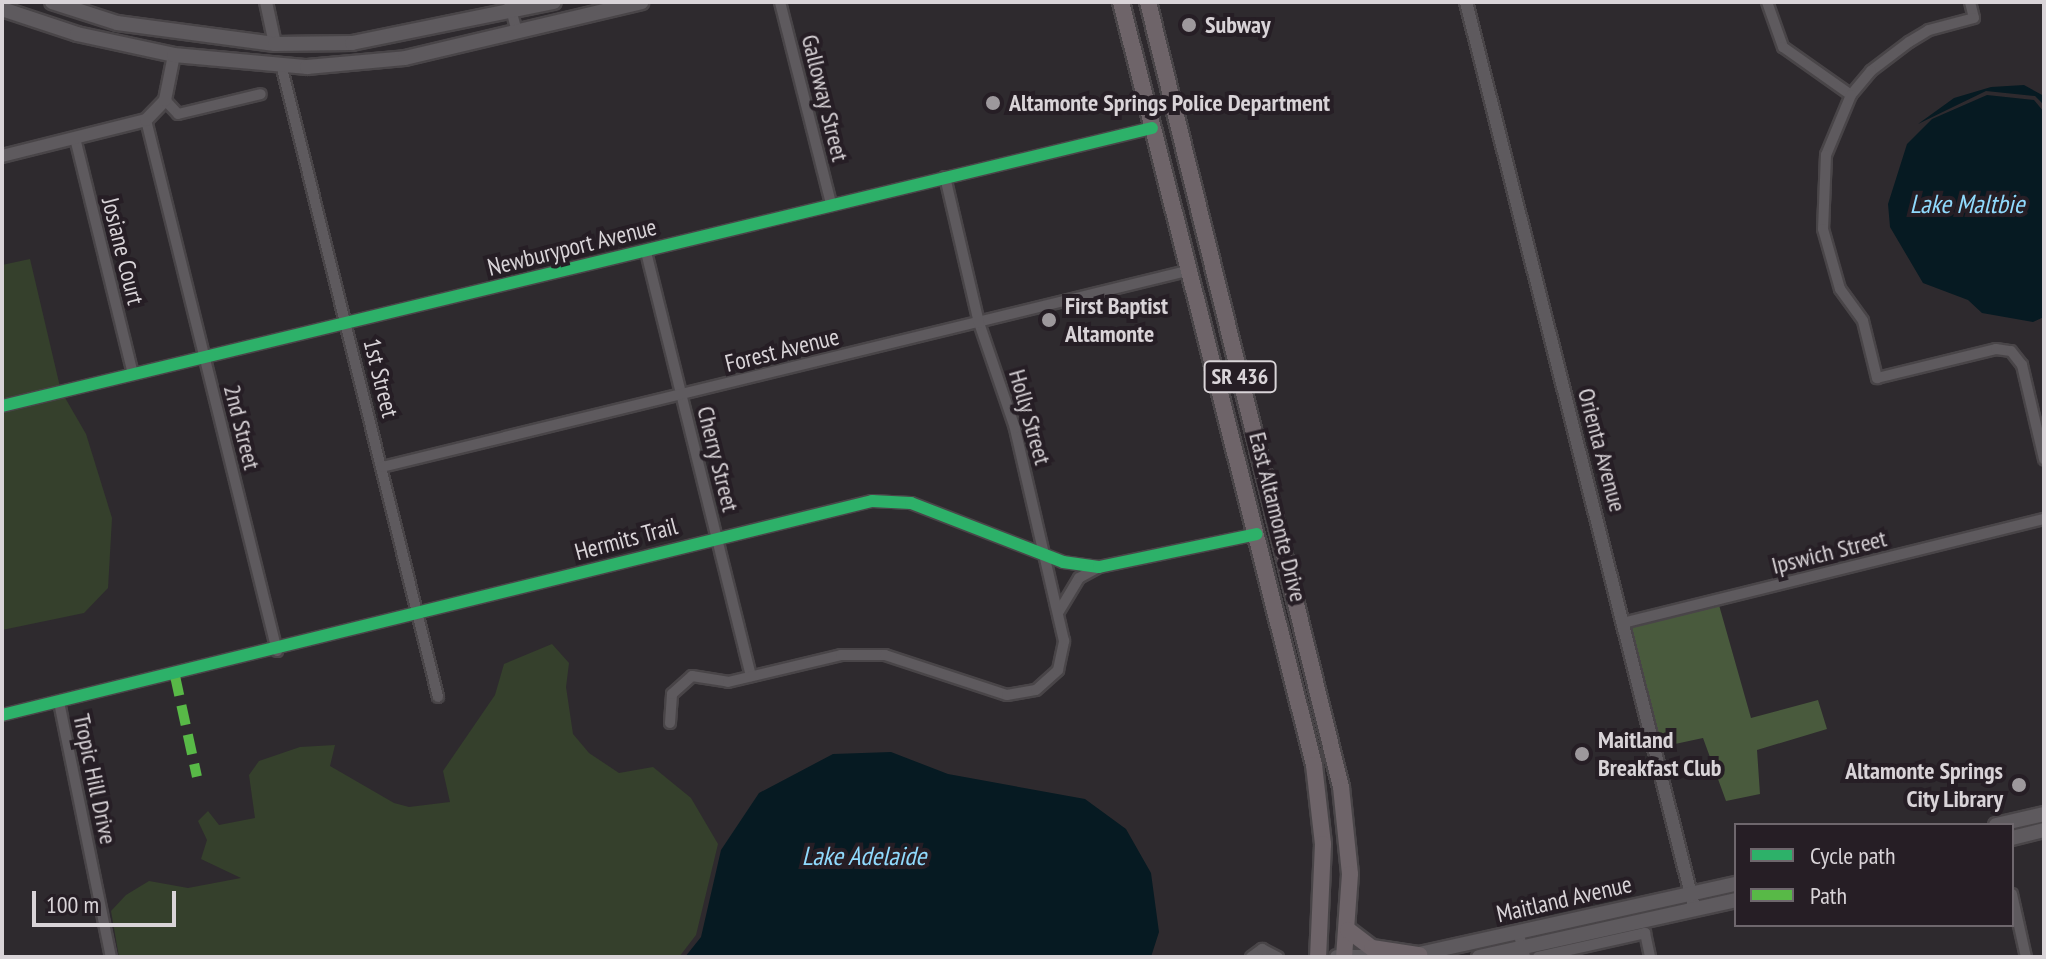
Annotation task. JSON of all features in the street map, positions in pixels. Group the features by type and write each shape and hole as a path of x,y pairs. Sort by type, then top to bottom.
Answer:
{"main road":[{"path":"52,2 85,7 166,32 275,44 352,43 511,7 554,2"},
{"path":"2,9 77,34 174,55 282,68 405,58 641,2"},
{"name":"East Altamonte Drive","path":"1121,2 1294,683 1321,815 1318,957"},
{"name":"East Altamonte Drive","path":"1148,2 1319,696 1346,821 1348,930"},
{"path":"275,44 282,68"},
{"path":"1152,128 1171,133 1183,144"},
{"path":"1204,319 1231,341"},
{"path":"1251,510 1278,532"},
{"path":"1257,534 1283,553"},
{"path":"1294,683 1306,695 1319,696"},
{"path":"2005,823 2044,814"},
{"path":"2014,838 2044,830"},
{"name":"Maitland Avenue","path":"1411,956 1734,884"},
{"name":"Maitland Avenue","path":"1479,957 1524,952 1734,900"},
{"path":"1348,930 1372,948 1411,956"},
{"name":"SR 436","path":"1342,957 1348,930"},
{"path":"1342,957 1369,957"}],"street":[{"path":"266,2 275,44"},
{"name":"Galloway Street","path":"780,2 831,204"},
{"name":"Orienta Avenue","path":"1466,2 1695,910"},
{"path":"1768,2 1783,47 1851,95"},
{"path":"1970,2 1974,18 1929,30 1909,42 1871,71 1851,95 1826,155 1823,229 1840,289 1863,321 1877,378 1996,349 2011,351 2022,365 2044,459"},
{"path":"511,7 517,32"},
{"path":"2,156 146,120 165,100 174,55"},
{"name":"1st Street","path":"282,68 438,697"},
{"path":"165,100 178,114 261,94"},
{"name":"2nd Street","path":"146,120 277,651"},
{"name":"Newburyport Avenue","path":"2,406 1152,128"},
{"name":"Josiane Court","path":"75,138 133,374"},
{"name":"Holly Street","path":"751,676 862,653 1007,695 1022,695 1058,670 1064,641 1058,613 1015,428 979,323 945,177"},
{"name":"Cherry Street","path":"646,252 751,676"},
{"name":"Forest Avenue","path":"382,467 1191,270"},
{"name":"Hermits Trail","path":"2,715 277,651 717,537 888,500 911,503 1043,554 1099,567 1257,534"},
{"name":"Ipswich Street","path":"1623,623 2044,519"},
{"path":"1058,613 1079,578 1099,567"},
{"path":"670,723 672,694 680,682 692,676 716,682 751,676"},
{"name":"Tropic Hill Drive","path":"59,702 111,957"},
{"path":"2014,903 2026,957"},
{"path":"1518,932 1524,952"},
{"path":"1538,957 1645,933 1650,957"},
{"path":"1251,957 1262,949 1278,957"}],"green space":[{"path":"30,259 60,387 2,401 2,265"},
{"path":"64,396 86,434 112,518 108,588 84,613 2,630 2,411"},
{"path":"1719,605 1751,718 1818,700 1827,729 1757,750 1760,794 1726,801 1703,738 1661,747 1630,627"},
{"path":"552,644 569,663 566,687 573,734 589,753 619,773 653,767 691,798 718,844 696,935 679,957 119,957 111,911 126,895 149,881 188,888 241,878 201,859 207,840 198,821 208,811 219,825 255,818 249,775 259,761 300,747 335,745 330,766 394,803 409,807 450,802 443,771 495,695 504,664"}],"water":[{"path":"2024,85 2044,96 2044,105 2035,96 1986,91 1918,124 1954,98 1991,87"},
{"name":"Lake Maltbie","path":"1987,95 2034,100 2044,112 2044,317 2033,322 1982,313 1968,300 1923,283 1890,227 1888,204 1907,144 1932,119"},
{"name":"Lake Adelaide","path":"891,752 948,774 1085,799 1126,829 1151,873 1159,932 1151,957 685,957 701,937 721,850 759,793 833,754"}],"marked path":[{"path":"175,676 197,777"}],"cycle path":[{"path":"2,406 1152,128"},
{"path":"2,715 872,501 911,503 1063,562 1099,567 1257,534"}],"place":[{"name":"Subway","path":"1189,25"},
{"name":"Altamonte Springs Police Department","path":"993,103"},
{"name":"First Baptist Altamonte","path":"1049,320"},
{"name":"Maitland Breakfast Club","path":"1582,754"},
{"name":"Altamonte Springs City Library","path":"2019,785"}]}
